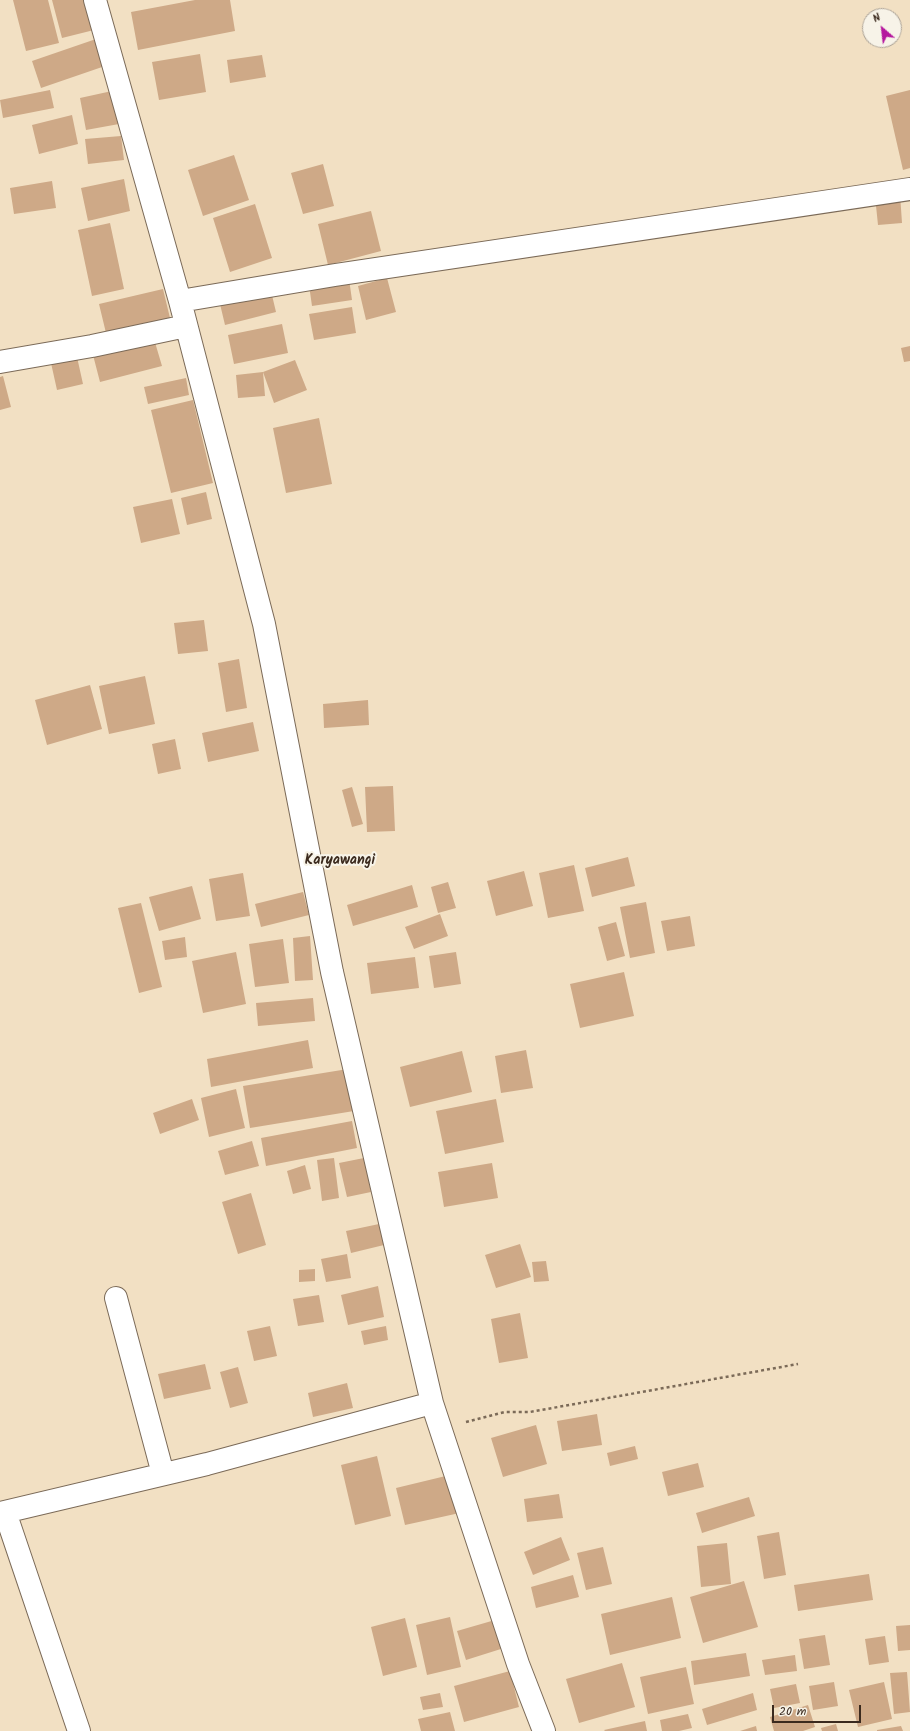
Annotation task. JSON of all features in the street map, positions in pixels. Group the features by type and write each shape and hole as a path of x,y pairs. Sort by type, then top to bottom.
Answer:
{"street":[{"path":"95,0 180,301 264,624 332,972 432,1404 518,1664 544,1731"},
{"path":"180,301 335,275 910,189"},
{"path":"0,362 92,346 186,326"},
{"path":"116,1298 163,1474"},
{"path":"79,1731 2,1513 163,1474 432,1404"}],"path":[{"path":"441,1429 504,1412 530,1412 798,1364"}],"building":[{"path":"13,0 48,0 59,43 26,51"},
{"path":"52,0 86,0 94,30 62,38"},
{"path":"195,0 230,0 235,31 138,50 131,12"},
{"path":"96,39 105,66 41,88 32,61"},
{"path":"200,54 206,92 159,100 152,62"},
{"path":"262,55 266,77 230,83 227,60"},
{"path":"50,90 54,108 3,118 0,100"},
{"path":"910,90 910,168 903,170 886,96"},
{"path":"112,91 119,124 86,130 80,98"},
{"path":"72,115 78,144 39,154 32,125"},
{"path":"121,136 124,160 88,164 85,139"},
{"path":"234,155 249,200 203,216 188,170"},
{"path":"323,164 334,206 303,214 291,173"},
{"path":"124,179 130,211 88,221 81,188"},
{"path":"52,181 56,208 14,214 10,188"},
{"path":"900,194 902,223 878,225 875,196"},
{"path":"255,204 272,258 230,272 213,218"},
{"path":"371,211 381,251 328,265 318,224"},
{"path":"110,223 124,289 92,296 78,230"},
{"path":"387,278 396,312 366,320 358,286"},
{"path":"349,279 352,300 312,306 309,285"},
{"path":"163,289 170,318 106,333 99,304"},
{"path":"271,291 276,312 225,325 220,304"},
{"path":"352,307 356,333 314,340 309,314"},
{"path":"282,324 288,353 234,364 228,335"},
{"path":"154,339 162,366 100,382 93,355"},
{"path":"910,346 910,361 904,362 901,348"},
{"path":"77,357 83,384 57,390 51,363"},
{"path":"295,360 307,390 274,403 263,372"},
{"path":"263,372 265,396 238,398 236,375"},
{"path":"3,376 11,407 0,410 0,377"},
{"path":"186,378 189,395 148,404 144,387"},
{"path":"193,400 213,483 171,493 151,410"},
{"path":"319,418 332,484 286,493 273,428"},
{"path":"206,492 212,519 187,525 181,498"},
{"path":"172,499 180,534 141,543 133,507"},
{"path":"204,620 208,651 178,654 174,623"},
{"path":"239,659 247,708 226,712 218,663"},
{"path":"145,676 155,724 109,734 99,686"},
{"path":"90,685 102,729 47,745 35,700"},
{"path":"368,700 369,725 324,728 323,704"},
{"path":"253,722 259,751 208,762 202,733"},
{"path":"175,739 181,769 158,774 152,744"},
{"path":"393,786 395,831 367,832 365,787"},
{"path":"352,787 363,824 352,827 342,790"},
{"path":"628,857 635,886 592,897 585,868"},
{"path":"574,865 584,911 548,918 539,873"},
{"path":"524,871 533,906 496,916 487,881"},
{"path":"243,873 250,916 216,921 209,879"},
{"path":"448,882 456,908 438,913 431,887"},
{"path":"412,885 418,907 353,926 347,905"},
{"path":"192,886 201,919 159,931 149,897"},
{"path":"303,892 309,915 261,927 255,904"},
{"path":"646,902 655,953 630,958 620,907"},
{"path":"141,903 162,987 139,993 118,908"},
{"path":"440,914 448,936 414,949 405,927"},
{"path":"690,916 695,946 667,951 661,921"},
{"path":"616,922 625,956 607,961 598,927"},
{"path":"310,936 313,980 295,981 293,938"},
{"path":"185,937 187,957 165,960 162,941"},
{"path":"283,939 289,983 255,987 249,944"},
{"path":"236,952 246,1004 203,1013 192,961"},
{"path":"456,952 461,984 434,988 429,956"},
{"path":"415,957 419,988 371,994 367,963"},
{"path":"624,972 634,1016 580,1028 570,984"},
{"path":"313,998 315,1021 258,1026 256,1003"},
{"path":"308,1040 313,1068 211,1087 207,1059"},
{"path":"526,1050 533,1088 501,1093 495,1056"},
{"path":"462,1051 472,1092 410,1107 400,1067"},
{"path":"354,1068 360,1110 250,1128 243,1086"},
{"path":"236,1089 245,1128 209,1137 201,1098"},
{"path":"192,1099 199,1120 160,1134 153,1113"},
{"path":"496,1099 504,1142 445,1154 436,1111"},
{"path":"352,1121 357,1148 266,1166 261,1138"},
{"path":"252,1141 259,1166 225,1175 218,1151"},
{"path":"334,1158 339,1198 322,1201 317,1160"},
{"path":"364,1158 371,1192 347,1197 339,1163"},
{"path":"492,1163 498,1198 444,1207 438,1172"},
{"path":"305,1165 311,1189 293,1194 287,1171"},
{"path":"251,1193 266,1245 238,1254 222,1202"},
{"path":"379,1224 384,1245 351,1253 346,1231"},
{"path":"520,1244 531,1277 496,1288 485,1255"},
{"path":"347,1254 351,1278 326,1282 321,1259"},
{"path":"546,1261 549,1281 534,1282 532,1262"},
{"path":"315,1269 315,1281 299,1282 299,1270"},
{"path":"378,1286 384,1317 348,1325 341,1295"},
{"path":"319,1295 324,1322 298,1326 293,1299"},
{"path":"520,1313 528,1358 499,1363 491,1319"},
{"path":"270,1326 277,1356 254,1361 247,1331"},
{"path":"386,1326 388,1340 364,1345 361,1331"},
{"path":"205,1364 211,1389 164,1399 158,1374"},
{"path":"238,1367 248,1403 230,1408 220,1372"},
{"path":"347,1383 353,1408 313,1417 308,1393"},
{"path":"597,1414 602,1445 562,1451 557,1421"},
{"path":"536,1425 547,1464 503,1477 491,1438"},
{"path":"635,1446 638,1459 610,1466 607,1453"},
{"path":"377,1456 391,1516 355,1525 341,1465"},
{"path":"698,1463 704,1487 668,1496 662,1472"},
{"path":"454,1474 464,1512 405,1525 396,1488"},
{"path":"559,1494 563,1518 527,1522 524,1499"},
{"path":"749,1497 755,1516 702,1533 696,1513"},
{"path":"779,1532 786,1575 764,1579 757,1536"},
{"path":"561,1537 570,1560 533,1575 524,1552"},
{"path":"727,1543 731,1584 701,1587 697,1546"},
{"path":"603,1547 612,1584 586,1590 577,1553"},
{"path":"869,1574 873,1600 798,1611 794,1585"},
{"path":"573,1575 579,1597 536,1608 531,1587"},
{"path":"744,1581 758,1627 703,1643 690,1597"},
{"path":"672,1597 681,1638 610,1655 601,1614"},
{"path":"450,1617 461,1667 427,1675 416,1625"},
{"path":"405,1618 417,1667 383,1676 371,1627"},
{"path":"495,1620 504,1648 466,1660 457,1631"},
{"path":"910,1625 910,1650 898,1651 896,1626"},
{"path":"825,1635 830,1665 804,1669 799,1639"},
{"path":"885,1636 889,1662 869,1665 865,1639"},
{"path":"746,1653 750,1676 694,1685 691,1661"},
{"path":"795,1655 797,1671 765,1675 762,1660"},
{"path":"622,1663 635,1707 579,1723 566,1679"},
{"path":"686,1667 694,1704 648,1714 640,1677"},
{"path":"510,1671 519,1707 464,1722 454,1686"},
{"path":"907,1672 910,1712 894,1714 890,1673"},
{"path":"834,1682 838,1706 813,1710 809,1686"},
{"path":"884,1682 892,1719 858,1727 849,1690"},
{"path":"796,1684 800,1703 774,1708 770,1689"},
{"path":"440,1693 443,1707 423,1710 420,1697"},
{"path":"753,1693 757,1710 707,1725 702,1709"},
{"path":"808,1705 815,1727 803,1731 774,1731 770,1717"},
{"path":"450,1712 455,1731 421,1731 418,1719"},
{"path":"688,1714 692,1728 679,1731 662,1731 660,1720"},
{"path":"645,1721 647,1731 604,1730"},
{"path":"836,1724 838,1731 822,1731 821,1728"},
{"path":"756,1726 757,1731 740,1731"},
{"path":"901,1726 903,1731 877,1731 877,1730"}],"district":[{"name":"Karyawangi","path":"340,862"}]}
